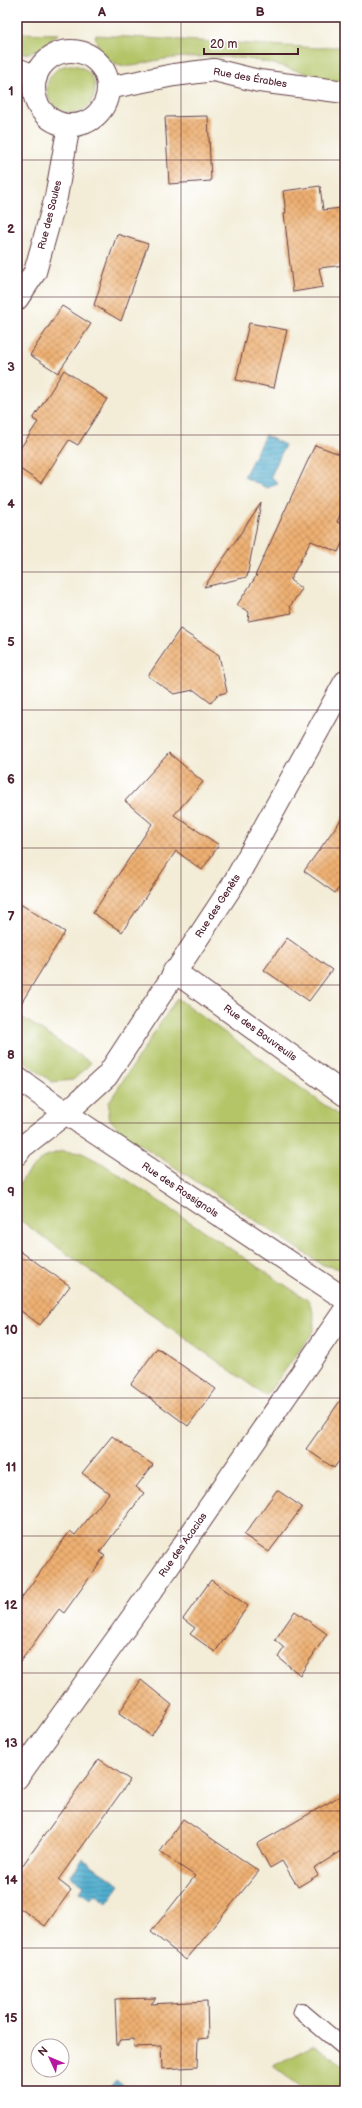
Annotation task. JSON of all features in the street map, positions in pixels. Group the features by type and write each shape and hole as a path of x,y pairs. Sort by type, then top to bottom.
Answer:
{"street":[{"path":"71,51 82,53 93,58 101,66 108,88 106,100 100,111 91,119 80,124 68,125 48,117 40,109 26,73 41,67 49,58 59,53 71,51"},
{"name":"Rue des Érables","path":"108,88 174,75 214,70 259,81 345,92"},
{"name":"Rue des Saules","path":"17,299 35,272 56,197 68,125"},
{"name":"Rue des Genêts","path":"17,1154 22,1147 66,1113 107,1076 174,971 232,886 345,682"},
{"name":"Rue des Bouvreuils","path":"174,971 345,1095"},
{"name":"Rue des Rossignols","path":"17,1078 66,1113 345,1299"},
{"name":"Rue des Acacias","path":"17,1778 162,1576 345,1310"}],"lane":[{"path":"301,2012 345,2048"}],"green space":[{"path":"17,33 58,34 39,49 23,54 17,53"},
{"path":"95,35 319,48 345,46 345,82 325,80 268,63 232,57 180,57 126,66 110,61 100,54"},
{"path":"71,65 80,67 88,72 93,80 95,89 93,98 88,106 80,111 71,113 62,111 54,106 49,98 47,89 49,80 54,72 62,67"},
{"path":"177,998 345,1120 345,1267 341,1269 323,1265 120,1131 108,1117 109,1102"},
{"path":"17,1014 91,1063 73,1080 52,1082 17,1056"},
{"path":"62,1151 82,1153 103,1164 309,1301 314,1316 314,1331 266,1396 17,1218 17,1188 27,1173 46,1156"},
{"path":"314,2045 345,2066 345,2091 305,2091 273,2066"}],"water":[{"path":"265,435 285,445 271,476 278,484 267,488 244,477"},
{"path":"83,1859 120,1885 107,1903 94,1894 90,1899 80,1892 84,1886 70,1876"},
{"path":"116,2080 130,2091 107,2091"}],"building":[{"path":"208,116 211,181 169,184 165,117"},
{"path":"320,186 323,210 342,208 345,229 345,265 319,268 323,287 293,292 283,191"},
{"path":"117,234 148,244 121,321 94,305"},
{"path":"62,306 91,324 58,373 30,355"},
{"path":"249,323 287,330 274,388 236,380"},
{"path":"64,370 107,399 78,445 69,440 41,483 17,467 17,453 38,422 33,419"},
{"path":"315,445 345,456 345,504 337,522 345,526 345,537 338,552 311,541 290,580 302,589 290,606 292,613 248,621 249,612 237,605 257,575 255,576"},
{"path":"261,503 247,577 204,587"},
{"path":"180,629 219,655 227,692 217,695 211,703 194,690 174,694 148,676"},
{"path":"169,753 203,782 174,815 219,845 202,870 176,851 122,932 93,913 152,824 125,801"},
{"path":"345,814 345,880 335,893 304,871"},
{"path":"17,902 65,932 17,1010"},
{"path":"287,938 332,970 309,1001 264,970"},
{"path":"17,1249 70,1286 40,1325 17,1308"},
{"path":"157,1348 216,1389 188,1426 131,1384"},
{"path":"345,1394 345,1453 334,1468 306,1449"},
{"path":"112,1436 153,1465 136,1487 144,1493 100,1552 105,1556 64,1613 59,1609 17,1666 17,1604 70,1531 75,1535 109,1493 82,1473"},
{"path":"277,1490 302,1507 269,1552 244,1535"},
{"path":"211,1580 248,1606 215,1652 190,1634 195,1628 183,1619"},
{"path":"295,1611 327,1634 300,1675 278,1657 284,1648 275,1640"},
{"path":"141,1680 172,1705 151,1736 119,1713"},
{"path":"99,1759 130,1780 58,1880 71,1890 45,1926 17,1906 17,1873"},
{"path":"345,1793 345,1849 314,1868 318,1875 298,1887 282,1861 270,1868 257,1844"},
{"path":"183,1819 259,1871 186,1960 151,1932 195,1876 160,1852"},
{"path":"156,1998 151,2004 207,2001 208,2038 198,2039 197,2067 162,2069 161,2046 134,2047 133,2039 121,2040 117,2046 115,1999"}]}
